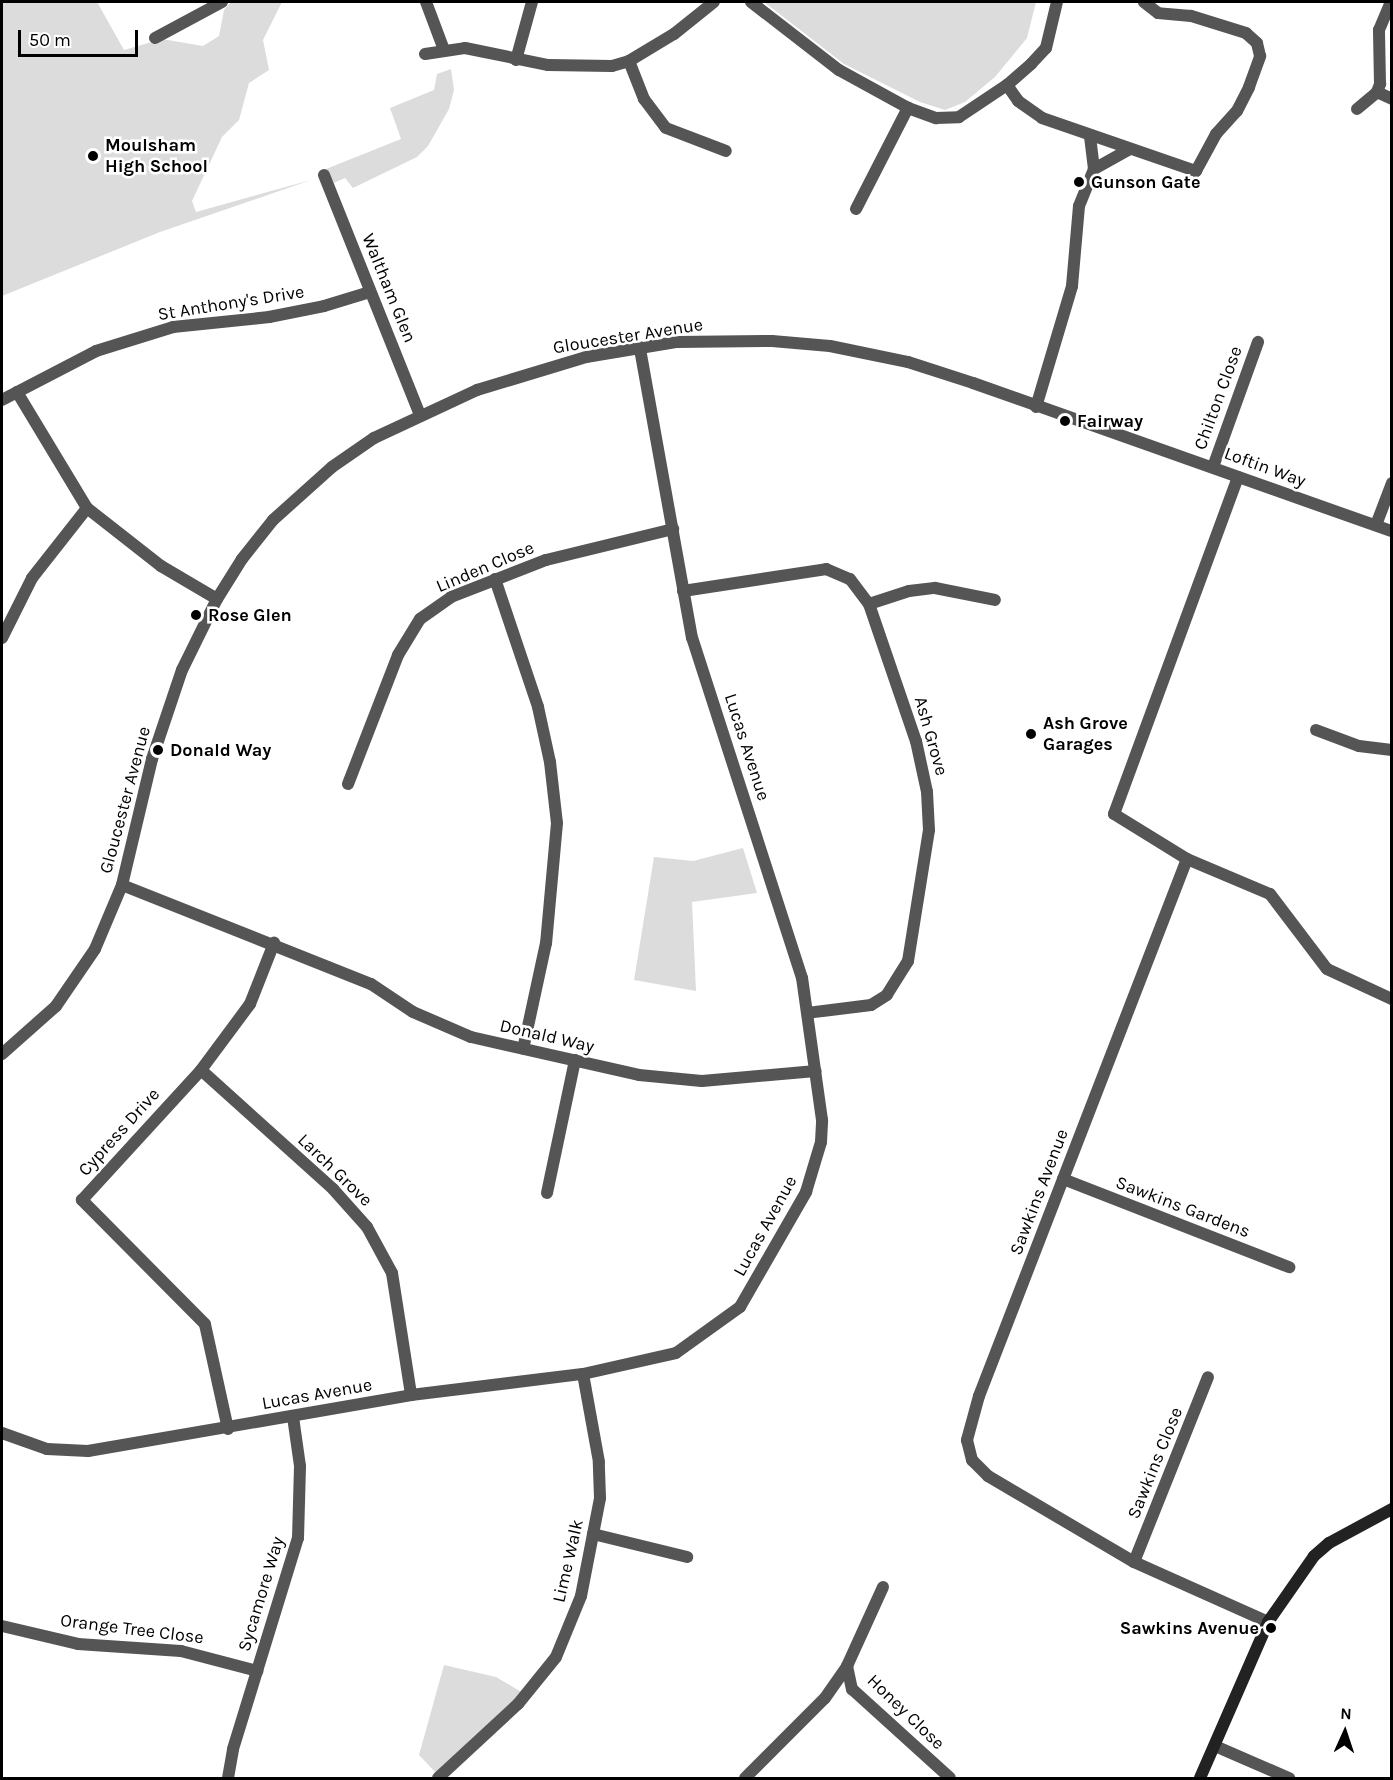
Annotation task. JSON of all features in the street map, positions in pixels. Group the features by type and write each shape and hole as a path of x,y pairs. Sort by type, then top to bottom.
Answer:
{"main road":[{"path":"1200,1779 1268,1622 1314,1556 1329,1543 1392,1509"}],"street":[{"path":"155,38 222,2"},
{"path":"426,2 444,50"},
{"path":"516,60 532,2"},
{"path":"425,54 465,48 516,60 583,68 629,61 674,34 714,2"},
{"path":"751,2 839,70 908,108 936,118 959,117 1007,85 1046,48 1057,2"},
{"path":"1007,85 1018,101 1042,118 1128,150 1196,171 1216,134 1237,111 1249,87 1260,56 1257,43 1246,33 1191,16 1158,13 1144,2"},
{"path":"1357,109 1377,92 1379,30 1391,2"},
{"path":"629,61 644,99 666,128 726,151"},
{"path":"1377,92 1392,99"},
{"path":"856,210 908,108"},
{"path":"1036,407 1067,308 1078,206 1094,169 1090,135"},
{"path":"1094,169 1128,150"},
{"name":"Waltham Glen","path":"324,175 420,415"},
{"name":"St Anthony's Drive","path":"2,400 96,351 173,327 280,315 370,291"},
{"name":"Gloucester Avenue","path":"2,1054 33,1029 74,981 95,949 122,885 152,759 182,670 217,599 248,551 302,490 374,438 420,415 534,371 640,348 714,340 830,346 908,362 1126,436"},
{"name":"Chilton Close","path":"1213,467 1258,342"},
{"name":"Lucas Avenue","path":"2,1433 47,1449 88,1451 228,1429 411,1395 583,1374 676,1353 740,1307 813,1176 822,1120 807,1013 794,949 692,638 640,348"},
{"path":"16,392 87,508 161,566 217,599"},
{"name":"Loftin Way","path":"1126,436 1392,531"},
{"path":"1238,477 1114,814 1187,859 1270,894 1327,969 1392,999"},
{"path":"1376,525 1392,483"},
{"path":"2,638 32,578 87,508"},
{"name":"Linden Close","path":"348,784 398,655 420,619 451,597 495,579 611,541 673,529"},
{"name":"Ash Grove","path":"683,591 826,569 850,579 868,604 922,765 929,830 926,863 908,961 887,995 871,1005 807,1013"},
{"path":"495,579 538,707 550,762 557,823 546,943 523,1049"},
{"path":"868,604 929,588 995,600"},
{"path":"1316,730 1359,746 1392,750"},
{"name":"Sawkins Avenue","path":"1187,859 979,1395 967,1440 972,1460 988,1476 1134,1562 1268,1622"},
{"name":"Donald Way","path":"122,885 274,943 371,984 413,1012 461,1033 639,1074 702,1081 816,1071"},
{"name":"Cypress Drive","path":"228,1429 205,1324 82,1200 201,1070 250,1004 274,943"},
{"path":"547,1192 575,1060"},
{"name":"Larch Grove","path":"201,1070 333,1189 368,1227 392,1273 411,1395"},
{"name":"Sawkins Gardens","path":"1063,1179 1289,1268"},
{"name":"Lime Walk","path":"438,1779 518,1704 556,1657 581,1596 600,1498 599,1462 583,1374"},
{"name":"Sawkins Close","path":"1134,1562 1209,1377"},
{"name":"Sycamore Way","path":"228,1779 233,1749 298,1538 300,1466 293,1417"},
{"path":"593,1534 687,1557"},
{"name":"Honey Close","path":"745,1779 825,1698 848,1666 883,1587"},
{"name":"Orange Tree Close","path":"2,1626 78,1644 181,1651 257,1671"},
{"name":"Honey Close","path":"848,1666 852,1689 950,1779"},
{"path":"1215,1746 1289,1779"}],"shaded area":[{"name":"Moulsham High School","path":"2,2 97,2 124,50 162,39 203,46 219,36 224,10 231,2 282,2 263,40 269,70 249,83 239,120 222,137 192,201 196,212 311,180 160,232 2,296"},
{"path":"764,2 1036,2 1027,38 995,77 965,102 945,110 920,102 844,64"},
{"path":"451,69 454,90 449,109 428,146 417,157 353,188 345,178 334,183 326,169 401,139 390,108 434,90 437,74"},
{"path":"743,848 757,893 692,902 696,991 634,980 654,857 693,861"},
{"path":"444,1665 496,1677 523,1693 436,1773 419,1755"}],"place":[{"name":"Moulsham High School","path":"93,156"},
{"name":"Gunson Gate","path":"1079,182"},
{"name":"Fairway","path":"1065,421"},
{"name":"Rose Glen","path":"196,615"},
{"name":"Ash Grove Garages","path":"1031,734"},
{"name":"Donald Way","path":"158,750"},
{"name":"Sawkins Avenue","path":"1271,1628"}]}
